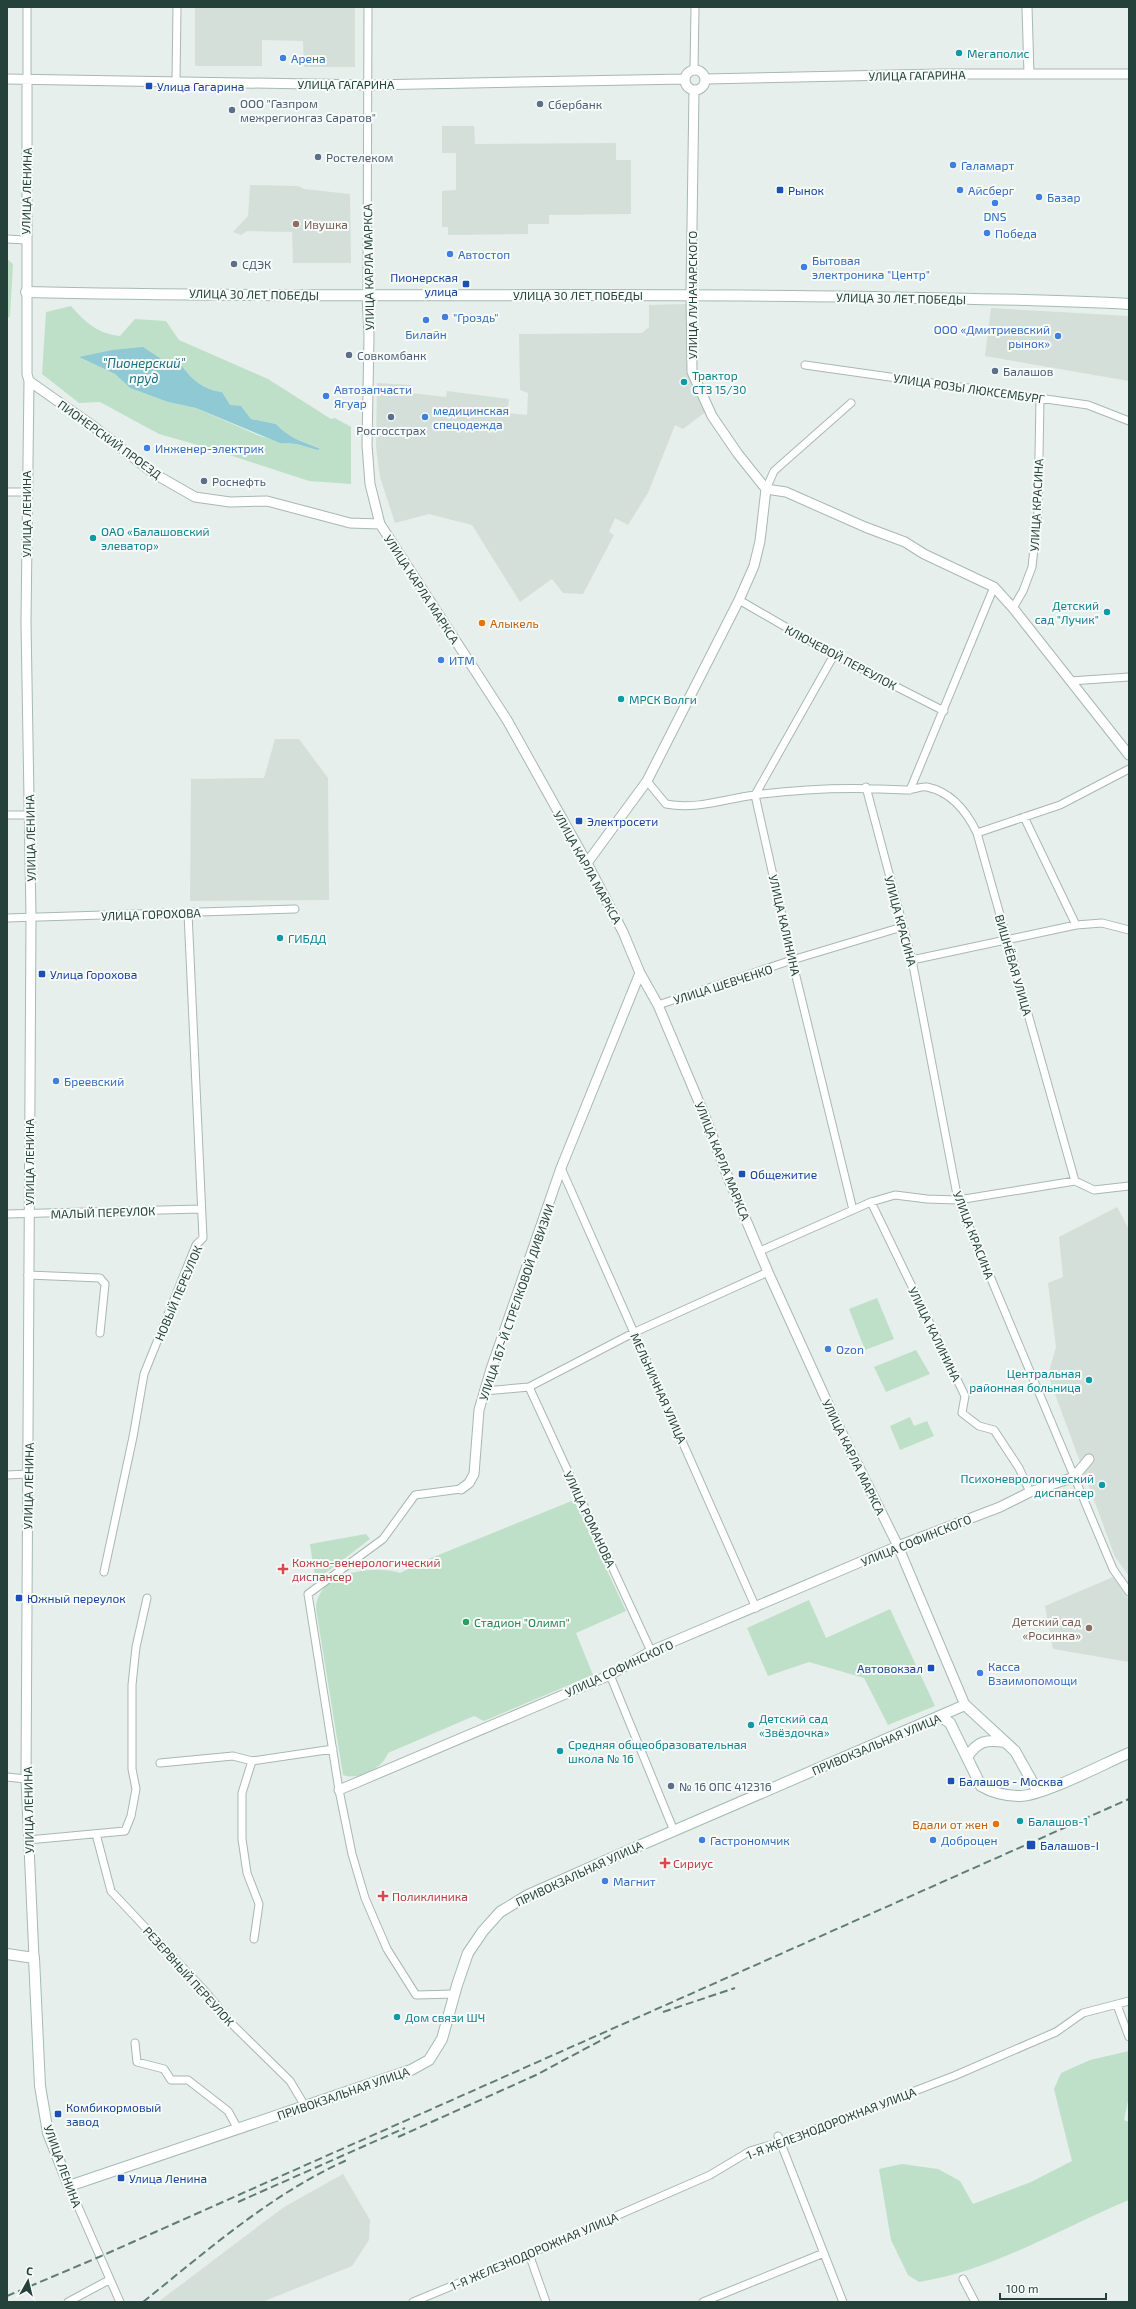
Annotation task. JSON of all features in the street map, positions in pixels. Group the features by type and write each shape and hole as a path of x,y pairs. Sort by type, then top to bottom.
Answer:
{"main road":[{"name":"УЛИЦА 30 ЛЕТ ПОБЕДЫ","path":"26,292 367,295 691,294 1060,300 1129,304"},
{"name":"ПРИВОКЗАЛЬНАЯ УЛИЦА","path":"69,2186 411,2070 429,2060 442,2039 454,1994 468,1953 483,1931 500,1912 528,1895 674,1830 941,1717 965,1705"},
{"path":"965,1705 1015,1750 1038,1792"},
{"path":"941,1717 950,1723 978,1782 991,1792 1021,1796 1038,1792 1129,1752"},
{"path":"967,1757 974,1746 991,1740 1005,1742"},
{"path":"7,1954 34,1958"},
{"name":"УЛИЦА ЛЕНИНА","path":"34,1958 40,2086 48,2133 69,2186"}],"street":[{"name":"УЛИЦА ЛЕНИНА","path":"27,7 25,240 27,374 29,381 26,492 26,622 31,917 26,1779 34,1958"},
{"path":"176,82 177,7"},
{"name":"УЛИЦА КАРЛА МАРКСА","path":"368,7 367,295 369,336 367,445 370,484 380,524 506,720 588,863 623,932 640,973 658,1005 768,1272 834,1417 898,1546 965,1705"},
{"path":"694,70 695,7"},
{"path":"1027,7 1029,74"},
{"path":"694,70 701,72 705,79 704,85 694,90 688,86 685,79 688,73 694,70"},
{"name":"УЛИЦА ГАГАРИНА","path":"705,79 1129,74"},
{"name":"УЛИЦА ГАГАРИНА","path":"7,79 368,85 685,79"},
{"name":"УЛИЦА ЛУНАЧАРСКОГО","path":"694,90 691,294 692,372 712,416 738,454 766,488"},
{"path":"7,239 25,240"},
{"name":"УЛИЦА РОЗЫ ЛЮКСЕМБУРГ","path":"805,365 1088,405 1129,421"},
{"name":"ПИОНЕРСКИЙ ПРОЕЗД","path":"29,381 93,426 153,473 195,497 230,502 267,501 350,523 380,524"},
{"name":"УЛИЦА КРАСИНА","path":"1013,608 1023,591 1032,567 1038,511 1040,398"},
{"path":"588,863 647,781 739,600 754,566 760,541 766,488 774,471 851,403"},
{"path":"766,488 786,492 866,527 905,542 924,554 994,587 1013,608 1129,755"},
{"path":"7,492 26,492"},
{"path":"910,790 944,711 994,587"},
{"name":"КЛЮЧЕВОЙ ПЕРЕУЛОК","path":"739,600 834,655 944,711"},
{"path":"755,795 834,655"},
{"path":"1070,681 1129,677"},
{"path":"976,833 1060,806 1129,769"},
{"name":"ВИШНЁВАЯ УЛИЦА","path":"647,781 666,804 684,808 755,795 866,787 910,790 926,787 945,795 969,816 976,833 1074,1181"},
{"name":"УЛИЦА КРАСИНА","path":"866,787 912,960 958,1200 1113,1570 1129,1592"},
{"name":"УЛИЦА КАЛИНИНА","path":"755,795 792,960 853,1210"},
{"path":"7,815 30,815"},
{"path":"1024,817 1076,925"},
{"name":"УЛИЦА ГОРОХОВА","path":"7,918 295,909"},
{"name":"НОВЫЙ ПЕРЕУЛОК","path":"104,1572 133,1437 144,1374 196,1245 203,1238 200,1209 188,913"},
{"path":"912,960 1007,941 1076,925 1102,924 1129,930"},
{"name":"УЛИЦА ШЕВЧЕНКО","path":"658,1005 792,960 902,927"},
{"name":"УЛИЦА 167-Й СТРЕЛКОВОЙ ДИВИЗИИ","path":"339,1790 308,1594 383,1539 415,1495 461,1489 469,1483 474,1474 479,1410 484,1391 561,1168 640,973"},
{"name":"МЕЛЬНИЧНАЯ УЛИЦА","path":"561,1168 635,1332 756,1608"},
{"path":"760,1251 871,1202 895,1195 927,1199 958,1200 1074,1181 1094,1190 1129,1186"},
{"name":"УЛИЦА КАЛИНИНА","path":"871,1202 965,1396 962,1413 979,1426 994,1430 1019,1468 1030,1492"},
{"name":"МАЛЫЙ ПЕРЕУЛОК","path":"7,1214 200,1209"},
{"path":"484,1391 529,1386 635,1332 768,1272"},
{"path":"28,1275 100,1278 105,1284 100,1333"},
{"name":"УЛИЦА РОМАНОВА","path":"529,1386 651,1651"},
{"path":"1074,1477 1089,1459"},
{"path":"7,1475 28,1474"},
{"name":"УЛИЦА СОФИНСКОГО","path":"339,1790 610,1675 651,1651 756,1608 898,1546 1000,1507 1030,1492 1074,1477"},
{"path":"28,1840 125,1831 131,1816 136,1789 132,1768 130,1722 132,1685 136,1647 147,1598"},
{"path":"610,1675 674,1830"},
{"path":"160,1763 233,1756 252,1761 332,1749"},
{"path":"252,1761 242,1793 242,1839 247,1873 259,1904 254,1939"},
{"path":"7,1777 26,1779"},
{"path":"339,1790 352,1854 365,1898 387,1949 416,1995 454,1994"},
{"name":"РЕЗЕРВНЫЙ ПЕРЕУЛОК","path":"96,1834 111,1890 203,1989 233,2025 290,2081 305,2106"},
{"name":"1-Я ЖЕЛЕЗНОДОРОЖНАЯ УЛИЦА","path":"413,2302 529,2254 710,2175 750,2151 954,2076 1056,2032 1083,2013 1129,2001"},
{"path":"1117,2005 1129,2036"},
{"path":"135,2043 137,2062 164,2069 171,2080 188,2080 228,2111 238,2129"},
{"path":"780,2139 843,2302"},
{"name":"УЛИЦА ЛЕНИНА","path":"69,2186 109,2280 120,2302"},
{"path":"703,2302 824,2253"},
{"path":"529,2254 546,2302"},
{"path":"68,2302 109,2280"},
{"path":"964,2280 975,2302"}],"shaded area":[{"path":"195,7 355,7 355,67 304,67 303,41 262,40 262,66 195,66"},
{"path":"442,126 474,126 475,144 616,143 616,160 631,160 631,214 549,215 549,224 528,224 528,234 448,235 448,227 442,227 442,191 456,190 456,153 442,153"},
{"name":"Ивушка","path":"250,185 298,186 304,189 350,194 351,263 293,263 292,232 247,231 241,235 233,232 248,216"},
{"path":"687,304 689,373 707,411 683,429 675,425 648,493 628,525 615,518 609,532 614,535 583,594 563,593 552,579 520,602 472,525 429,514 395,523 380,477 376,447 377,383 411,385 411,393 446,397 447,391 509,399 507,413 527,415 528,393 520,390 519,334 642,333 649,327 649,305"},
{"name":"ООО «Дмитриевский рынок»","path":"991,308 1129,316 1129,381 985,356"},
{"path":"275,739 299,739 328,778 329,900 190,901 191,779 264,778"},
{"path":"1117,1207 1129,1229 1129,1576 1115,1557 1048,1375 1056,1347 1048,1283 1063,1277 1059,1237"},
{"name":"Детский сад «Росинка»","path":"1113,1577 1129,1600 1129,1662 1053,1649 1045,1606"},
{"path":"343,2174 370,2220 369,2240 352,2266 262,2302 158,2302 284,2207"}],"green space":[{"path":"7,259 13,264 10,316 7,319"},
{"path":"71,306 92,326 105,333 120,336 135,319 166,321 179,340 268,379 331,419 335,418 351,427 351,484 309,481 205,447 159,434 100,402 79,403 42,374 46,312","holes":["79,357 182,366 199,384 222,392 230,406 241,406 251,419 276,424 291,436 321,449 317,450 260,436 196,408 168,402 130,388 115,374"]},
{"path":"877,1298 894,1339 865,1350 849,1309"},
{"path":"916,1350 930,1374 886,1392 874,1367"},
{"path":"910,1417 914,1426 927,1421 934,1436 900,1450 890,1426"},
{"name":"Стадион \"Олимп\"","path":"574,1500 626,1611 576,1633 593,1675 484,1721 474,1716 388,1753 381,1764 363,1775 343,1775 316,1609 319,1597 325,1587 335,1579 362,1571 389,1570 400,1573 431,1558"},
{"path":"366,1534 370,1539 323,1575 318,1576 314,1572 310,1544"},
{"path":"809,1600 826,1638 890,1609 935,1706 888,1725 864,1678 809,1662 768,1676 747,1628"},
{"path":"1129,2051 1129,2096 1124,2120 1129,2122 1129,2200 1026,2247 974,2268 919,2282 908,2275 891,2240 879,2169 902,2164 938,2169 960,2181 973,2204 1031,2182 1072,2161 1054,2089 1061,2073 1090,2060"}],"water":[{"name":"\"Пионерский\" пруд","path":"143,347 172,366 182,366 194,380 204,387 222,392 230,405 241,406 251,419 276,424 291,436 321,449 317,450 297,444 280,443 196,408 168,402 130,388 115,374 79,357 112,350"}],"railway":[{"path":"7,2296 99,2257 1129,1799"},
{"path":"663,2012 735,1988"},
{"path":"398,2137 536,2075 611,2035"},
{"path":"238,2202 405,2128"},
{"path":"143,2302 216,2243 266,2206 292,2189 347,2160"}],"place":[{"name":"Мегаполис","path":"959,53"},
{"name":"Арена","path":"283,58"},
{"name":"Улица Гагарина","path":"149,86"},
{"name":"Сбербанк","path":"540,104"},
{"name":"ООО \"Газпром межрегионгаз Саратов\"","path":"232,110"},
{"name":"Ростелеком","path":"318,157"},
{"name":"Галамарт","path":"953,165"},
{"name":"Рынок","path":"780,190"},
{"name":"Айсберг","path":"960,190"},
{"name":"Базар","path":"1039,197"},
{"name":"DNS","path":"995,203"},
{"name":"Ивушка","path":"296,224"},
{"name":"Победа","path":"987,233"},
{"name":"Автостоп","path":"450,254"},
{"name":"СДЭК","path":"234,264"},
{"name":"Бытовая электроника \"Центр\"","path":"804,267"},
{"name":"Пионерская улица","path":"466,284"},
{"name":"\"Гроздь\"","path":"445,317"},
{"name":"Билайн","path":"426,320"},
{"name":"ООО «Дмитриевский рынок»","path":"1058,336"},
{"name":"Совкомбанк","path":"349,355"},
{"name":"Балашов","path":"995,371"},
{"name":"Трактор СТЗ 15/30","path":"684,382"},
{"name":"Автозапчасти Ягуар","path":"326,396"},
{"name":"Росгосстрах","path":"391,417"},
{"name":"медицинская спецодежда","path":"425,417"},
{"name":"Инженер-электрик","path":"147,448"},
{"name":"Роснефть","path":"204,481"},
{"name":"ОАО «Балашовский элеватор»","path":"93,538"},
{"name":"Детский сад \"Лучик\"","path":"1107,612"},
{"name":"Алыкель","path":"482,623"},
{"name":"ИТМ","path":"441,660"},
{"name":"МРСК Волги","path":"621,699"},
{"name":"Электросети","path":"579,821"},
{"name":"ГИБДД","path":"280,938"},
{"name":"Улица Горохова","path":"42,974"},
{"name":"Бреевский","path":"56,1081"},
{"name":"Общежитие","path":"742,1174"},
{"name":"Ozon","path":"828,1349"},
{"name":"Центральная районная больница","path":"1089,1380"},
{"name":"Психоневрологический диспансер","path":"1102,1485"},
{"name":"Кожно-венерологический диспансер","path":"283,1569"},
{"name":"Южный переулок","path":"19,1598"},
{"name":"Стадион \"Олимп\"","path":"466,1622"},
{"name":"Детский сад «Росинка»","path":"1089,1628"},
{"name":"Автовокзал","path":"931,1668"},
{"name":"Касса Взаимопомощи","path":"980,1673"},
{"name":"Детский сад «Звёздочка»","path":"751,1725"},
{"name":"Средняя общеобразовательная школа № 16","path":"560,1751"},
{"name":"Балашов - Москва","path":"951,1781"},
{"name":"№ 16 ОПС 412316","path":"671,1786"},
{"name":"Балашов-1","path":"1020,1821"},
{"name":"Вдали от жен","path":"996,1824"},
{"name":"Гастрономчик","path":"702,1840"},
{"name":"Доброцен","path":"933,1840"},
{"name":"Балашов-I","path":"1031,1845"},
{"name":"Сириус","path":"665,1863"},
{"name":"Магнит","path":"605,1881"},
{"name":"Поликлиника","path":"383,1896"},
{"name":"Дом связи ШЧ","path":"397,2017"},
{"name":"Комбикормовый завод","path":"58,2114"},
{"name":"Улица Ленина","path":"121,2178"}]}
